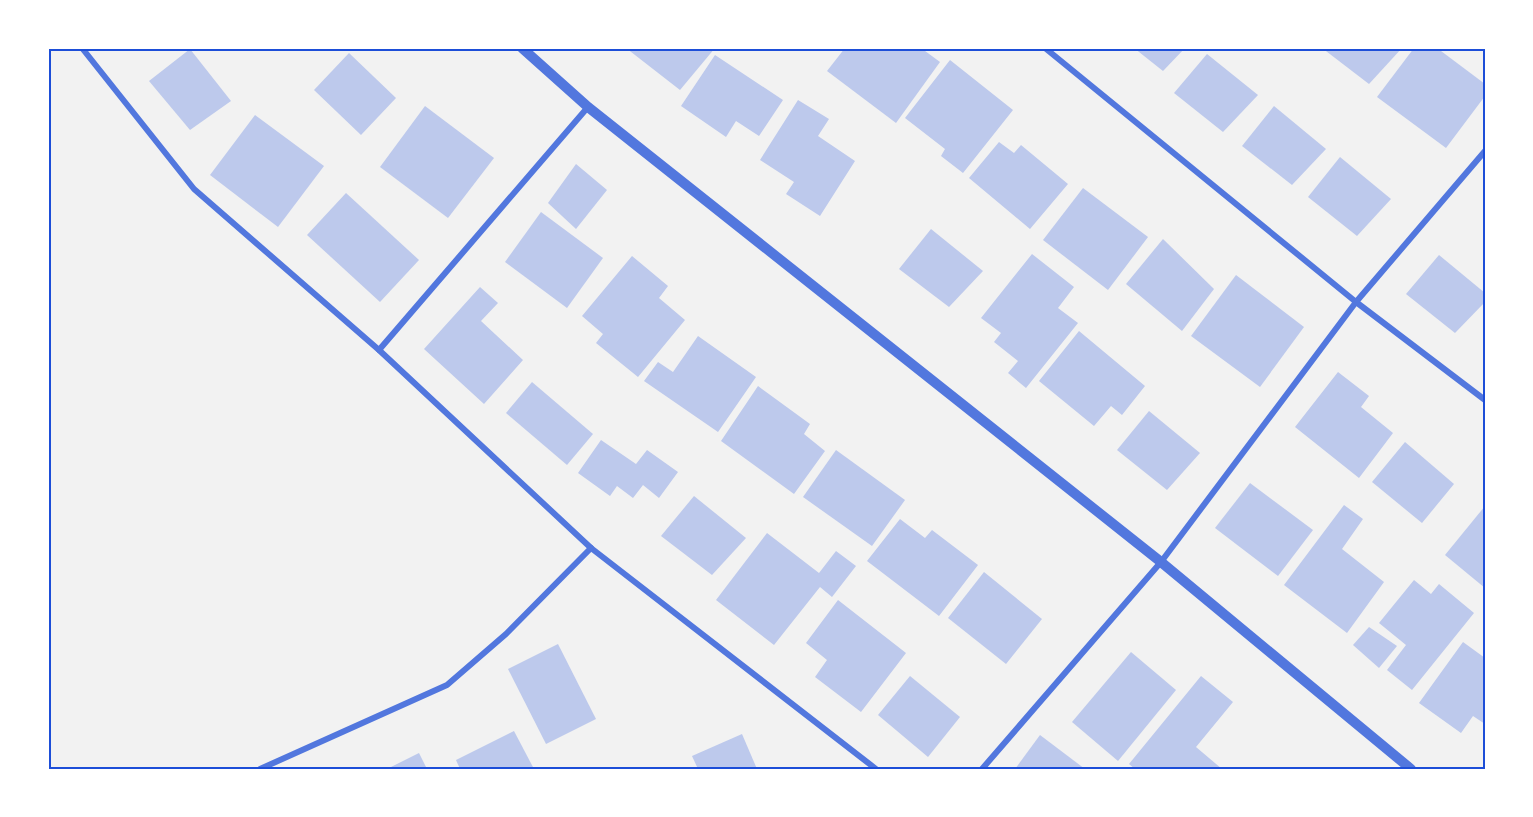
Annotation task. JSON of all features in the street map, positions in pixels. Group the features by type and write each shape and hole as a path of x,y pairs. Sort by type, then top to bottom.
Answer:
{"street":[{"path":"82,48 194,189 379,350 591,548 876,769"},
{"path":"522,48 588,107 1161,562 1411,769"},
{"path":"1044,48 1356,302 1485,400"},
{"path":"379,350 588,107"},
{"path":"982,769 1161,562 1356,302 1485,151"},
{"path":"260,769 447,684 506,634 591,548"}],"building":[{"path":"626,48 715,48 680,90"},
{"path":"845,48 921,48 940,62 896,123 827,71"},
{"path":"1134,48 1185,48 1163,71"},
{"path":"1322,48 1402,48 1369,84"},
{"path":"1414,48 1437,48 1485,84 1485,96 1446,148 1377,97"},
{"path":"190,49 231,101 190,130 149,81"},
{"path":"349,53 396,98 361,135 314,90"},
{"path":"1207,54 1258,95 1223,132 1174,93"},
{"path":"715,55 783,100 759,136 736,121 726,137 681,106"},
{"path":"950,60 1013,110 963,173 941,156 945,149 905,118"},
{"path":"798,100 829,119 818,136 855,161 820,216 786,194 794,182 760,160"},
{"path":"425,106 494,158 448,218 380,167"},
{"path":"1274,106 1326,149 1292,185 1242,146"},
{"path":"255,115 324,166 278,227 210,175"},
{"path":"999,142 1014,153 1021,145 1068,184 1030,229 969,178"},
{"path":"1340,157 1391,199 1357,236 1308,197"},
{"path":"576,164 607,190 576,229 548,203"},
{"path":"1083,188 1148,237 1108,290 1043,240"},
{"path":"346,193 419,260 380,302 307,235"},
{"path":"541,212 603,258 567,308 505,262"},
{"path":"931,229 983,271 949,307 899,269"},
{"path":"1163,239 1214,289 1182,331 1126,284"},
{"path":"1032,254 1074,287 1058,308 1078,323 1026,388 1008,373 1018,361 994,342 1001,333 981,318"},
{"path":"1439,255 1485,293 1485,302 1455,333 1406,294"},
{"path":"632,256 668,286 659,298 685,320 638,377 596,343 603,334 582,316"},
{"path":"1236,275 1304,327 1260,387 1191,336"},
{"path":"480,287 498,303 481,321 523,360 484,404 424,349"},
{"path":"1079,331 1145,386 1122,415 1111,406 1094,426 1039,381"},
{"path":"698,336 756,377 718,432 644,381 658,362 673,372"},
{"path":"1338,372 1369,396 1361,407 1393,433 1359,478 1295,427"},
{"path":"532,382 593,434 567,465 506,413"},
{"path":"758,386 810,424 804,434 825,451 794,494 721,441"},
{"path":"1149,411 1200,453 1167,490 1117,450"},
{"path":"601,440 636,464 647,450 678,472 659,498 643,485 633,498 617,486 610,496 578,473"},
{"path":"1405,442 1454,484 1422,523 1372,482"},
{"path":"836,450 905,500 872,546 803,497"},
{"path":"1250,483 1313,530 1278,576 1215,528"},
{"path":"694,496 746,538 712,575 661,536"},
{"path":"1344,505 1363,519 1342,549 1384,582 1347,633 1284,585"},
{"path":"1485,506 1485,588 1445,555"},
{"path":"900,519 925,538 932,530 978,565 939,616 867,561"},
{"path":"767,533 819,573 836,551 856,566 832,597 820,587 774,645 716,600"},
{"path":"984,572 1042,619 1006,664 948,618"},
{"path":"1414,580 1431,594 1439,584 1474,613 1412,690 1387,670 1406,645 1379,623"},
{"path":"838,600 906,653 861,712 815,677 827,660 806,643"},
{"path":"1369,627 1397,646 1379,668 1353,645"},
{"path":"1463,642 1485,658 1485,724 1473,716 1461,733 1419,703"},
{"path":"558,644 596,719 546,744 508,669"},
{"path":"1131,652 1176,690 1118,761 1072,722"},
{"path":"910,676 960,717 928,757 878,715"},
{"path":"1201,676 1233,702 1196,747 1222,769 1135,769 1129,764"},
{"path":"514,731 534,769 460,769 456,760"},
{"path":"742,734 757,769 698,769 692,756"},
{"path":"1040,735 1085,769 1015,769"},
{"path":"419,753 427,769 387,769"}]}
